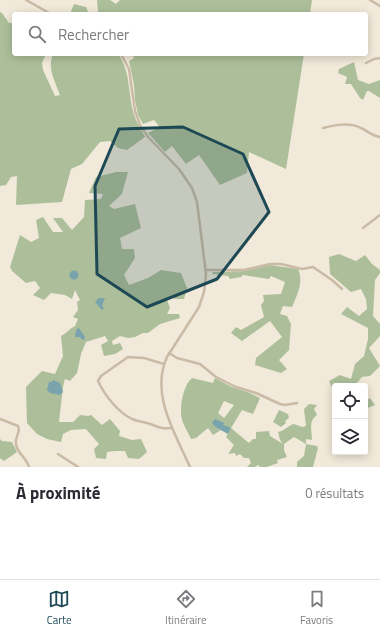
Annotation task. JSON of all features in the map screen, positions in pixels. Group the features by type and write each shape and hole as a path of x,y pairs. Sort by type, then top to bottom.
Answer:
{"street":[{"path":"26,0 47,12"},
{"path":"370,0 380,6"},
{"path":"122,56 129,69 134,104 140,125 148,137 179,168 192,188 197,202 206,280 199,307 169,353 164,364 161,391 164,406 172,428 189,467"},
{"path":"366,63 380,58"},
{"path":"323,128 338,125 360,127 373,136 380,137"},
{"path":"363,228 380,215"},
{"path":"206,270 244,270 270,264 281,264 302,268 313,267 342,289"},
{"path":"169,353 177,358 200,364 216,377 236,387 256,393 280,404 297,404"},
{"path":"164,364 144,358 128,358 101,376 98,382 114,405 132,419 154,425 159,428 172,428"},
{"path":"0,419 18,426 19,430 16,442 21,455 28,462 29,467"},
{"path":"58,454 78,467"}],"highlighted area":[{"path":"183,127 243,154 269,212 217,279 147,307 97,274 95,186 119,129"}],"green space":[{"path":"97,0 110,0 116,4 120,0 312,0 310,12 98,11"},
{"path":"74,4 86,7 88,12 71,12"},
{"path":"0,12 9,23 12,23 12,56 45,56 42,63 43,70 55,96 60,95 51,69 52,56 119,56 125,69 131,101 137,122 145,137 127,150 118,148 110,141 100,142 82,164 71,169 62,202 16,205 17,176 11,177 6,185 0,186"},
{"path":"133,56 304,56 286,169 249,152 247,173 220,185 199,155 186,164 172,146 165,152 148,133 159,126 154,120 143,124 138,115 129,61 134,58"},
{"path":"354,62 358,80 369,84 380,80 380,98 367,91 363,100 351,84 345,84 347,77 338,73 339,69"},
{"path":"116,172 128,172 122,194 109,206 114,209 135,204 141,228 120,238 122,249 134,249 135,258 124,275 129,285 148,278 161,270 181,273 187,288 184,299 175,299 171,296 167,300 170,308 167,314 179,314 180,318 160,324 148,333 143,333 135,337 128,338 120,336 112,341 113,345 120,343 123,349 115,354 104,356 101,345 108,341 105,336 86,342 81,354 77,373 70,381 65,379 59,422 73,422 80,415 91,415 102,425 110,419 120,431 119,436 132,440 141,439 147,452 139,459 128,458 125,451 107,452 106,459 96,458 94,449 99,444 86,429 71,430 63,434 61,442 47,439 37,434 27,423 26,387 42,371 55,374 63,356 61,336 75,326 78,319 73,317 78,310 77,302 80,300 75,290 72,299 65,295 51,293 44,300 33,295 40,288 35,281 26,283 12,271 10,267 20,235 31,242 39,238 36,220 43,217 53,232 63,232 53,218 62,218 72,230 84,217 85,200 101,199 103,194 89,193 96,177"},
{"path":"339,254 356,261 365,255 372,264 380,270 380,273 375,280 373,316 380,324 380,336 369,348 380,366 370,376 362,377 357,383 332,383 332,388 329,381 340,375 351,379 355,364 364,356 368,339 368,328 341,314 347,307 359,316 367,309 366,299 361,289 351,292 330,274 329,257"},
{"path":"270,265 298,269 300,274 300,284 292,307 283,306 280,314 287,316 291,324 289,350 279,360 287,369 281,373 255,365 256,358 282,337 270,321 242,341 231,333 236,327 241,330 264,317 261,305 264,301 263,295 281,294 285,282 271,276 269,279 243,275 241,277 230,279 228,276 212,274 213,272 244,271"},
{"path":"192,378 213,383 215,378 232,387 260,398 253,414 242,410 231,428 217,429 221,430 213,435 208,428 196,438 191,439 183,423 181,415 182,397 189,381","holes":["224,401 234,405 224,418 218,413"]},
{"path":"370,398 375,405 368,408 368,400"},
{"path":"309,404 317,405 314,409 317,415 311,423 312,440 306,439 306,444 294,437 284,444 284,450 287,457 277,460 278,463 267,467 260,467 258,465 255,467 247,467 251,463 249,458 244,458 240,454 236,456 235,453 228,454 234,445 226,437 231,428 249,443 253,439 256,439 256,432 269,431 270,436 283,444 280,440 278,432 294,424 302,427 306,426 304,409"},
{"path":"279,410 288,414 289,418 281,427 273,422"},
{"path":"0,439 2,441 12,442 17,452 4,461 0,458"},
{"path":"306,444 317,446 318,448 313,467 297,467 297,462 304,456"}],"water":[{"path":"72,271 76,271 78,275 76,279 72,279 70,277 70,273"},
{"path":"99,298 105,298 102,306 104,308 102,310 95,302"},
{"path":"79,328 85,337 84,340 80,337 75,337 76,330"},
{"path":"53,380 60,383 63,392 60,395 50,393 47,390 49,382 52,382"},
{"path":"215,419 224,423 223,425 231,428 228,434 217,428 212,423"}]}
